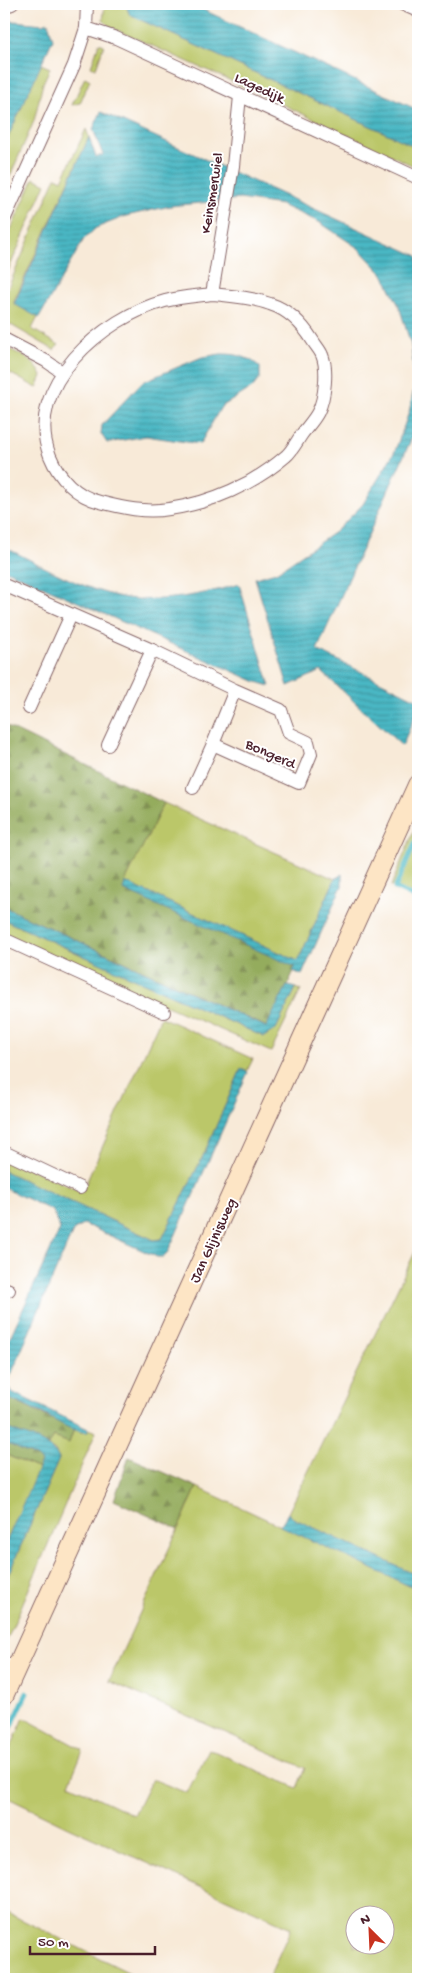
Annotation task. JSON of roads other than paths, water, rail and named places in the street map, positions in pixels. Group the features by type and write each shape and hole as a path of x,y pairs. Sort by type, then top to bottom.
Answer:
{"street":[{"path":"4,7 12,4"},
{"path":"4,220 74,65 86,28 87,4"},
{"path":"402,4 418,12"},
{"name":"Lagedijk","path":"86,28 116,38 418,178"},
{"name":"Keinsmerwiel","path":"212,294 233,166 240,96"},
{"path":"212,294 243,297 271,304 301,323 322,356 326,384 318,412 287,456 252,480 221,496 168,509 130,510 95,501 69,486 54,467 48,452 43,425 48,400 62,372 104,331 135,313 165,301 212,294"},
{"path":"4,339 46,361 62,372"},
{"name":"Bongerd","path":"4,585 152,650 281,710 288,733 308,742 311,754 299,783 213,744"},
{"path":"29,708 71,615"},
{"path":"108,745 152,650"},
{"path":"193,788 235,690"},
{"name":"Jan Glijnisweg","path":"4,1695 10,1665 418,784"},
{"path":"4,939 164,1012"},
{"path":"4,1152 80,1188"}],"water":[{"path":"125,4 191,4 418,110 418,148 130,15"},
{"path":"4,20 43,24 48,22 53,39 4,146"},
{"path":"101,112 418,256 418,424 317,650 418,700 418,709 402,746 321,671 288,686 255,578 276,572 335,532 363,504 395,451 409,412 415,384 411,345 399,306 383,274 358,248 319,222 281,205 240,199 170,206 126,216 96,228 84,239 39,318 14,304 89,137 96,157 103,155 93,129"},
{"path":"221,354 237,355 251,360 260,367 260,378 252,388 221,407 200,444 146,436 107,443 101,434 102,425 142,382 202,357"},
{"path":"4,547 79,584 111,595 127,598 184,597 239,584 270,686 254,681 4,569"},
{"path":"342,874 342,886 302,975 293,971 295,967 123,890 125,882 298,961 335,879"},
{"path":"4,907 266,1027 287,986 296,988 276,1029 264,1037 4,920"},
{"path":"241,1069 248,1072 168,1252 163,1257 157,1257 84,1224 73,1231 7,1384 12,1392 88,1429 88,1432 71,1429 44,1414 4,1396 4,1350 60,1229 53,1211 4,1188 4,1171 154,1240 162,1239 204,1154"},
{"path":"4,1427 49,1447 59,1459 4,1584 4,1547 41,1462 38,1458 4,1442"},
{"path":"288,1513 293,1518 418,1576 418,1590 280,1526"}],"waterway":[{"path":"418,837 395,888 418,899"},
{"path":"4,1742 27,1693"}]}
